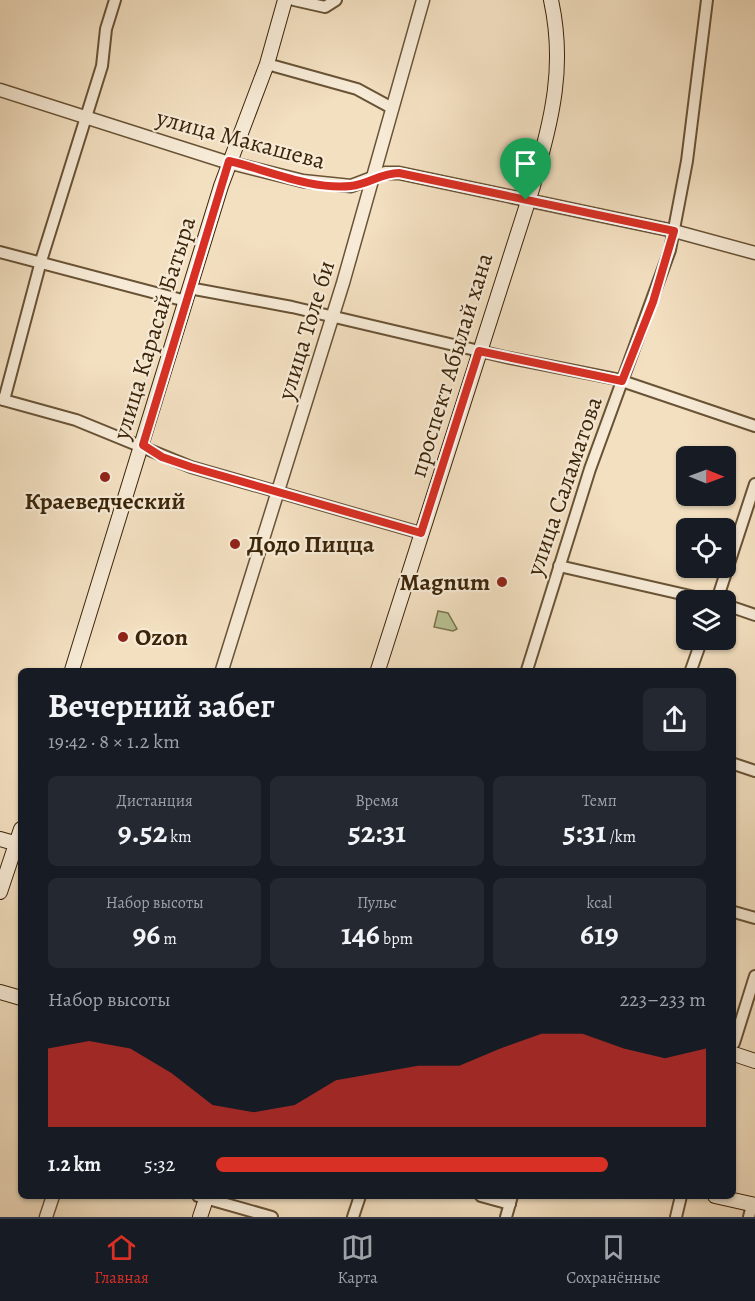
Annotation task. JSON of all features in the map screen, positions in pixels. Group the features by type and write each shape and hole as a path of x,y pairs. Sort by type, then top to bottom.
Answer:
{"main road":[{"name":"улица Карасай Батыра","path":"73,668 229,161 267,64 285,0"},
{"name":"проспект Абылай хана","path":"383,668 421,533 553,114 558,41 551,0"},
{"path":"0,839 18,844 0,892"},
{"path":"0,992 18,997"},
{"path":"736,1055 755,1061"},
{"path":"200,1217 203,1199"},
{"path":"724,1199 752,1209"}],"street":[{"path":"115,0 105,36 102,66 2,399 76,420 143,445 149,450 181,463 276,493 421,533"},
{"path":"294,0 325,7 336,0"},
{"name":"улица Толе би","path":"223,668 332,317 423,0"},
{"name":"улица Саламатова","path":"528,668 584,488 653,302 674,231 687,161 707,0"},
{"path":"267,64 357,88 392,108"},
{"name":"улица Макашева","path":"0,90 229,161 303,181 351,186 385,173 399,173 674,231 755,253"},
{"path":"0,252 187,294 332,317 622,381 755,426"},
{"path":"720,590 755,484"},
{"path":"560,566 676,593"},
{"path":"736,608 755,615"},
{"path":"692,668 698,650"},
{"path":"736,765 755,771"},
{"path":"736,913 755,918"},
{"path":"736,1037 755,976"},
{"path":"46,1217 51,1199"},
{"path":"214,1199 272,1217"},
{"path":"353,1217 359,1199"},
{"path":"676,1217 680,1199"},
{"path":"506,1217 511,1200"}],"green space":[{"path":"438,611 448,613 457,629 453,631 434,627"}],"place":[{"name":"Краеведческий","path":"105,477"},
{"name":"Додо Пицца","path":"235,544"},
{"name":"Magnum","path":"502,582"},
{"name":"Ozon","path":"123,637"}],"route":[{"path":"229,161 303,181 351,186 385,173 399,173 526,200 674,231 670,250 653,302 622,381 479,351 421,533 191,467 162,457 143,445 229,161"}]}
